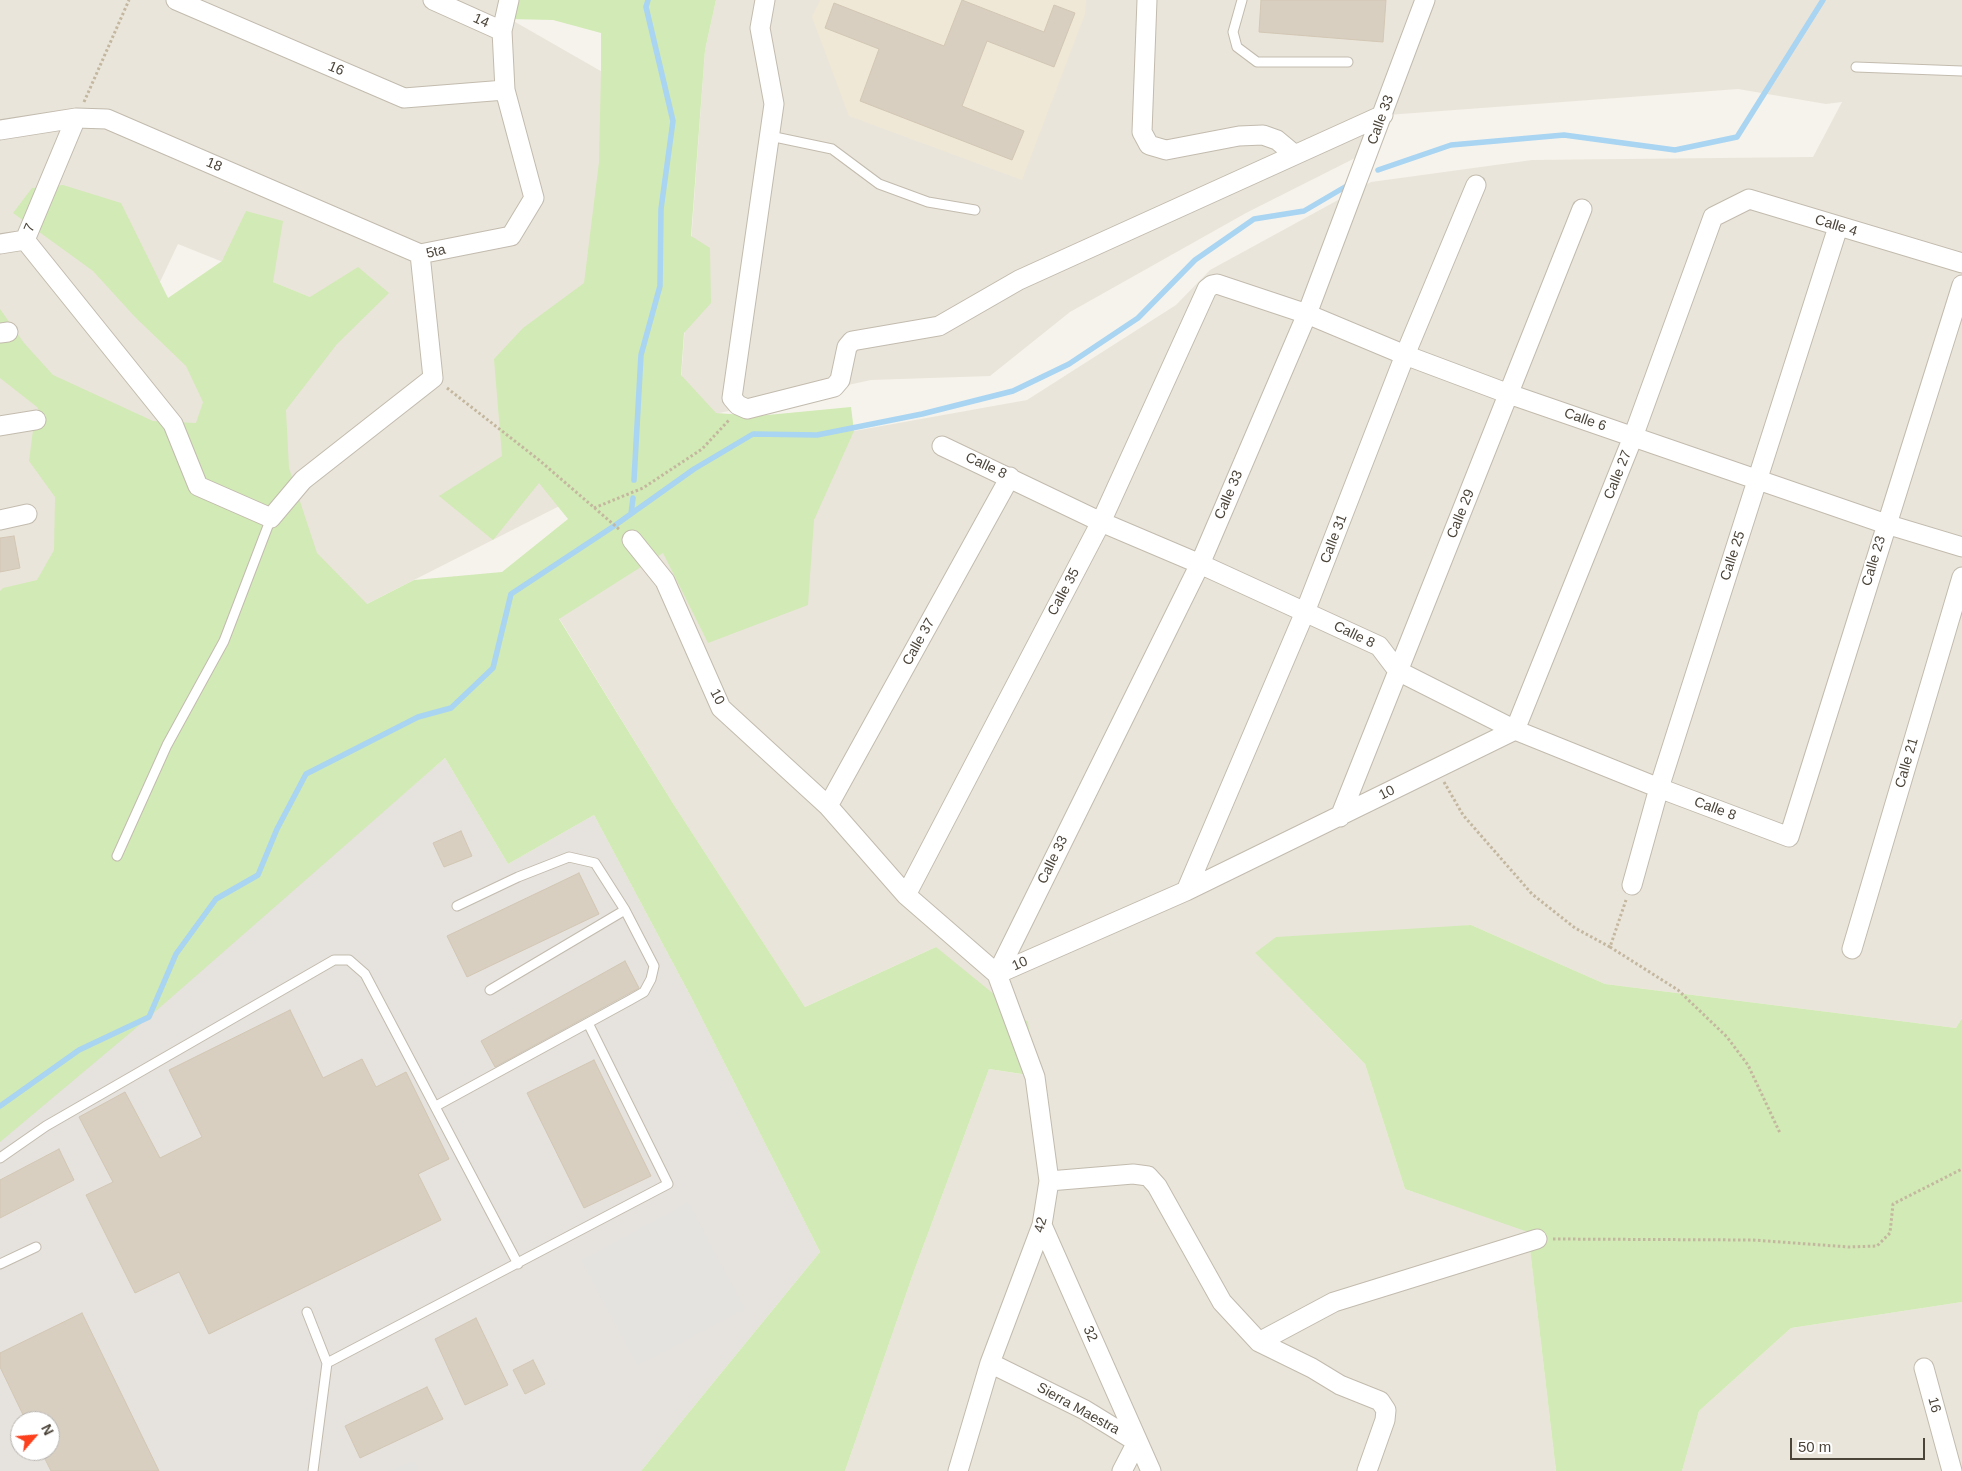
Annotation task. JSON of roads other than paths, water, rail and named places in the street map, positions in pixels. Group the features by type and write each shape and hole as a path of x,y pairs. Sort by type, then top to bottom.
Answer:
{"street":[{"name":"16","path":"176,0 404,98 505,90"},
{"name":"14","path":"433,0 502,31"},
{"name":"5ta","path":"271,518 303,480 433,378 420,254 511,236 534,198 505,90 502,31 509,0"},
{"path":"765,0 760,28 774,104 732,398 738,405 747,409 834,387 840,380 847,347 852,341 939,326 1018,280 1383,115"},
{"path":"1147,0 1142,132 1149,145 1166,150 1239,136 1263,135 1277,140 1295,155"},
{"name":"Calle 33","path":"997,974 1200,564 1307,314 1383,115 1424,0"},
{"name":"18","path":"0,130 76,118 107,118 420,254"},
{"name":"7","path":"76,118 25,240 173,424 198,486 271,518"},
{"name":"Calle 31","path":"1186,890 1306,612 1405,355 1476,186"},
{"name":"Calle 4","path":"1713,217 1749,199 1962,263"},
{"name":"Calle 29","path":"1340,817 1582,209"},
{"name":"Calle 27","path":"1515,730 1633,437 1713,217"},
{"name":"Calle 25","path":"1632,885 1659,788 1838,227"},
{"path":"0,244 25,240"},
{"name":"Calle 6","path":"1212,285 1217,284 1307,314 1405,355 1509,394 1886,524 1962,547"},
{"name":"Calle 35","path":"906,895 1101,522 1207,289 1212,285"},
{"name":"Calle 23","path":"1789,837 1962,285"},
{"path":"0,426 36,420"},
{"name":"Calle 8","path":"942,446 1101,522 1200,564 1379,646 1398,671 1515,730 1659,788 1789,837"},
{"name":"Calle 37","path":"828,806 1010,477"},
{"path":"0,520 27,514"},
{"name":"10","path":"632,540 666,581 721,708 828,806 906,895 997,974 1186,890 1340,817 1515,730"},
{"name":"Calle 21","path":"1852,949 1962,577"},
{"name":"42","path":"958,1471 990,1363 1042,1225 1049,1181 1035,1076 997,974"},
{"path":"1049,1181 1133,1174 1148,1176 1157,1186 1222,1302 1259,1342 1312,1368 1340,1385 1380,1401 1386,1410 1385,1420 1367,1471"},
{"name":"32","path":"1042,1225 1137,1442"},
{"path":"1259,1342 1334,1302 1537,1239"},
{"name":"Sierra Maestra","path":"990,1363 1086,1410 1137,1442"},
{"name":"16","path":"1924,1368 1952,1471"},
{"path":"1122,1471 1137,1442"},
{"path":"1137,1442 1151,1471"}],"lane":[{"path":"1242,0 1234,32 1237,47 1256,62 1348,62"},
{"path":"1856,66 1962,71"},
{"path":"770,136 832,149 879,184 928,202 975,210"},
{"path":"116,856 167,745 224,641 271,518"},
{"path":"436,1106 644,992 651,979 654,966 625,910 595,863 568,857 518,877 458,906"},
{"path":"490,990 625,910"},
{"path":"0,1158 46,1126 334,960 349,960 365,974 518,1264"},
{"path":"327,1363 668,1184 588,1023"},
{"path":"0,1264 36,1246"},
{"path":"307,1312 327,1363 313,1471"}],"waterway":[{"path":"634,480 641,355 660,286 661,209 673,121 646,7 648,0"},
{"path":"1378,170 1451,145 1564,135 1675,150 1737,137 1823,0"},
{"path":"0,1106 79,1050 149,1017 176,954 216,899 258,875 277,829 306,774 418,717 451,708 493,668 511,594 614,526 694,469 753,434 817,435 922,414 1013,391 1069,364 1138,318 1195,260 1254,219 1304,211 1350,184"},
{"path":"631,514 633,498"}]}
